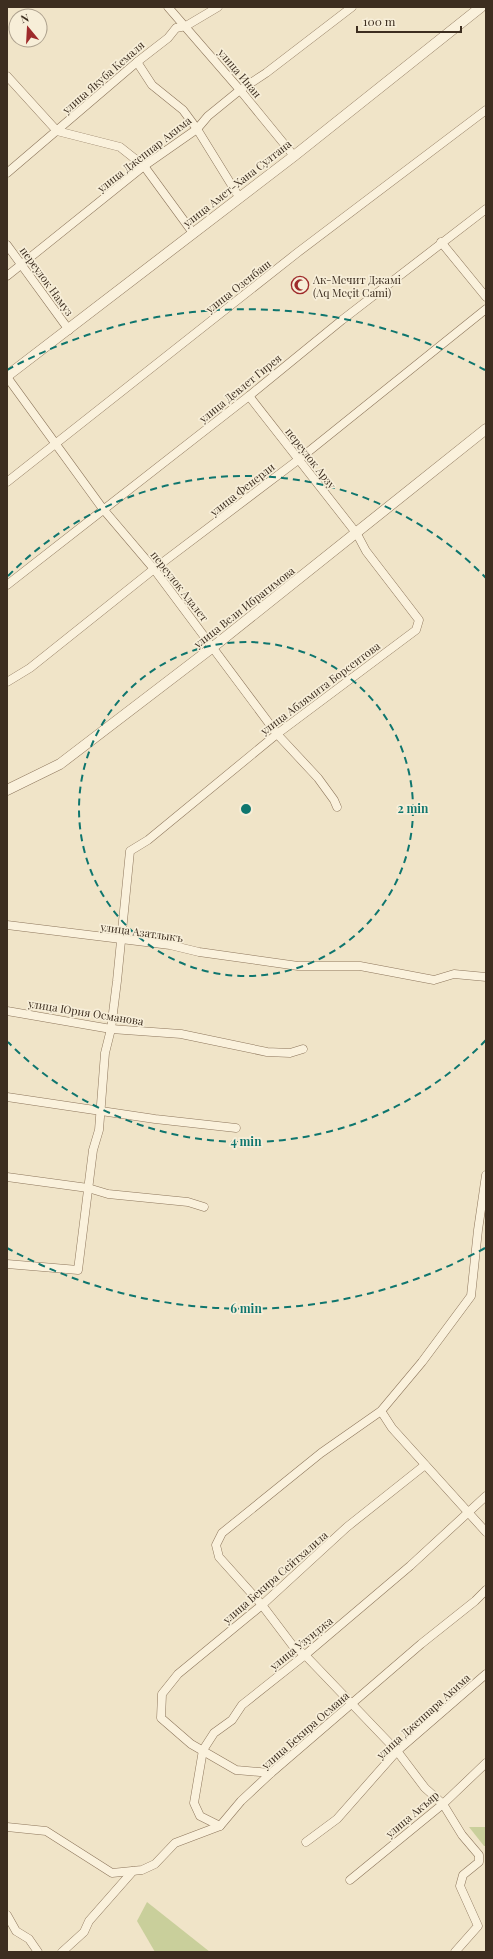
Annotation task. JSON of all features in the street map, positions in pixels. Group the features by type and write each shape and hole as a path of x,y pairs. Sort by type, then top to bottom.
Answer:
{"street":[{"name":"улица Инан","path":"168,7 186,26 294,156"},
{"name":"улица Якуба Кемаля","path":"7,173 137,62 168,38 176,28 186,26 218,7"},
{"name":"улица Джеппар Акима","path":"7,276 144,166 197,129 208,116 240,90 266,74 352,7"},
{"name":"улица Амет-Хана Султана","path":"7,376 69,330 239,197 294,156 481,7"},
{"path":"137,62 152,85 183,110 197,129 239,197"},
{"path":"7,76 57,131 120,147 144,166 193,233"},
{"name":"улица Озенбаш","path":"7,482 291,258 486,110"},
{"name":"улица Девлет Гирея","path":"7,585 486,208"},
{"path":"441,242 486,297"},
{"name":"переулок Намуз","path":"7,245 69,330"},
{"name":"улица Фенерли","path":"7,682 30,668 154,569 298,460 486,309"},
{"name":"переулок Адалет","path":"7,376 103,509 154,569 277,734 318,778 334,800 336,807"},
{"name":"переулок Арзу","path":"249,396 357,534"},
{"name":"улица Вели Ибрагимова","path":"7,790 60,764 357,534 486,429"},
{"name":"улица Аблямита Борсеитова","path":"121,940 130,851 148,840 277,734 416,630 419,620 366,551 357,534"},
{"name":"улица Азатлыкъ","path":"7,925 170,945 199,952 298,966 360,966 434,980 454,974 486,977"},
{"path":"7,1264 78,1270 93,1150 98,1134 105,1053 111,1029 121,940"},
{"name":"улица Юрия Османова","path":"7,1012 111,1029 181,1034 267,1052 290,1054 303,1049"},
{"path":"7,1097 154,1119 236,1128"},
{"path":"455,1952 478,1926 460,1886 463,1874 479,1862 479,1855 462,1835 443,1804 424,1788 398,1751 351,1705 305,1655 293,1646 262,1605 219,1557 216,1544 222,1533 321,1452 381,1412 422,1362 471,1296 486,1175"},
{"path":"7,1177 88,1188 108,1194 188,1202 204,1207"},
{"path":"381,1412 392,1428 486,1532"},
{"name":"улица Бекира Сейтхалила","path":"203,1750 191,1744 161,1718 162,1694 178,1674 262,1605 347,1527 425,1465"},
{"name":"улица Узунджа","path":"220,1826 200,1816 194,1803 203,1750 214,1733 232,1720 242,1705 305,1655 410,1566 486,1496"},
{"name":"улица Бекира Османа","path":"7,1827 46,1831 112,1873 142,1870 155,1864 176,1843 220,1826 241,1801 271,1773 486,1590"},
{"name":"улица Джеппара Акима","path":"306,1842 337,1819 398,1751 486,1674"},
{"path":"203,1750 236,1770 271,1773"},
{"name":"улица Акъяр","path":"350,1880 443,1804 486,1763"},
{"path":"62,1952 84,1932 89,1921 133,1871"},
{"path":"7,1915 16,1931 29,1939 38,1952"}],"green space":[{"path":"469,1827 486,1827 486,1846 484,1846"},
{"path":"147,1902 210,1952 155,1952 137,1921"}],"place":[{"name":"Ак-Мечит Джамі (Aq Meçit Cami)","path":"300,285"}]}
